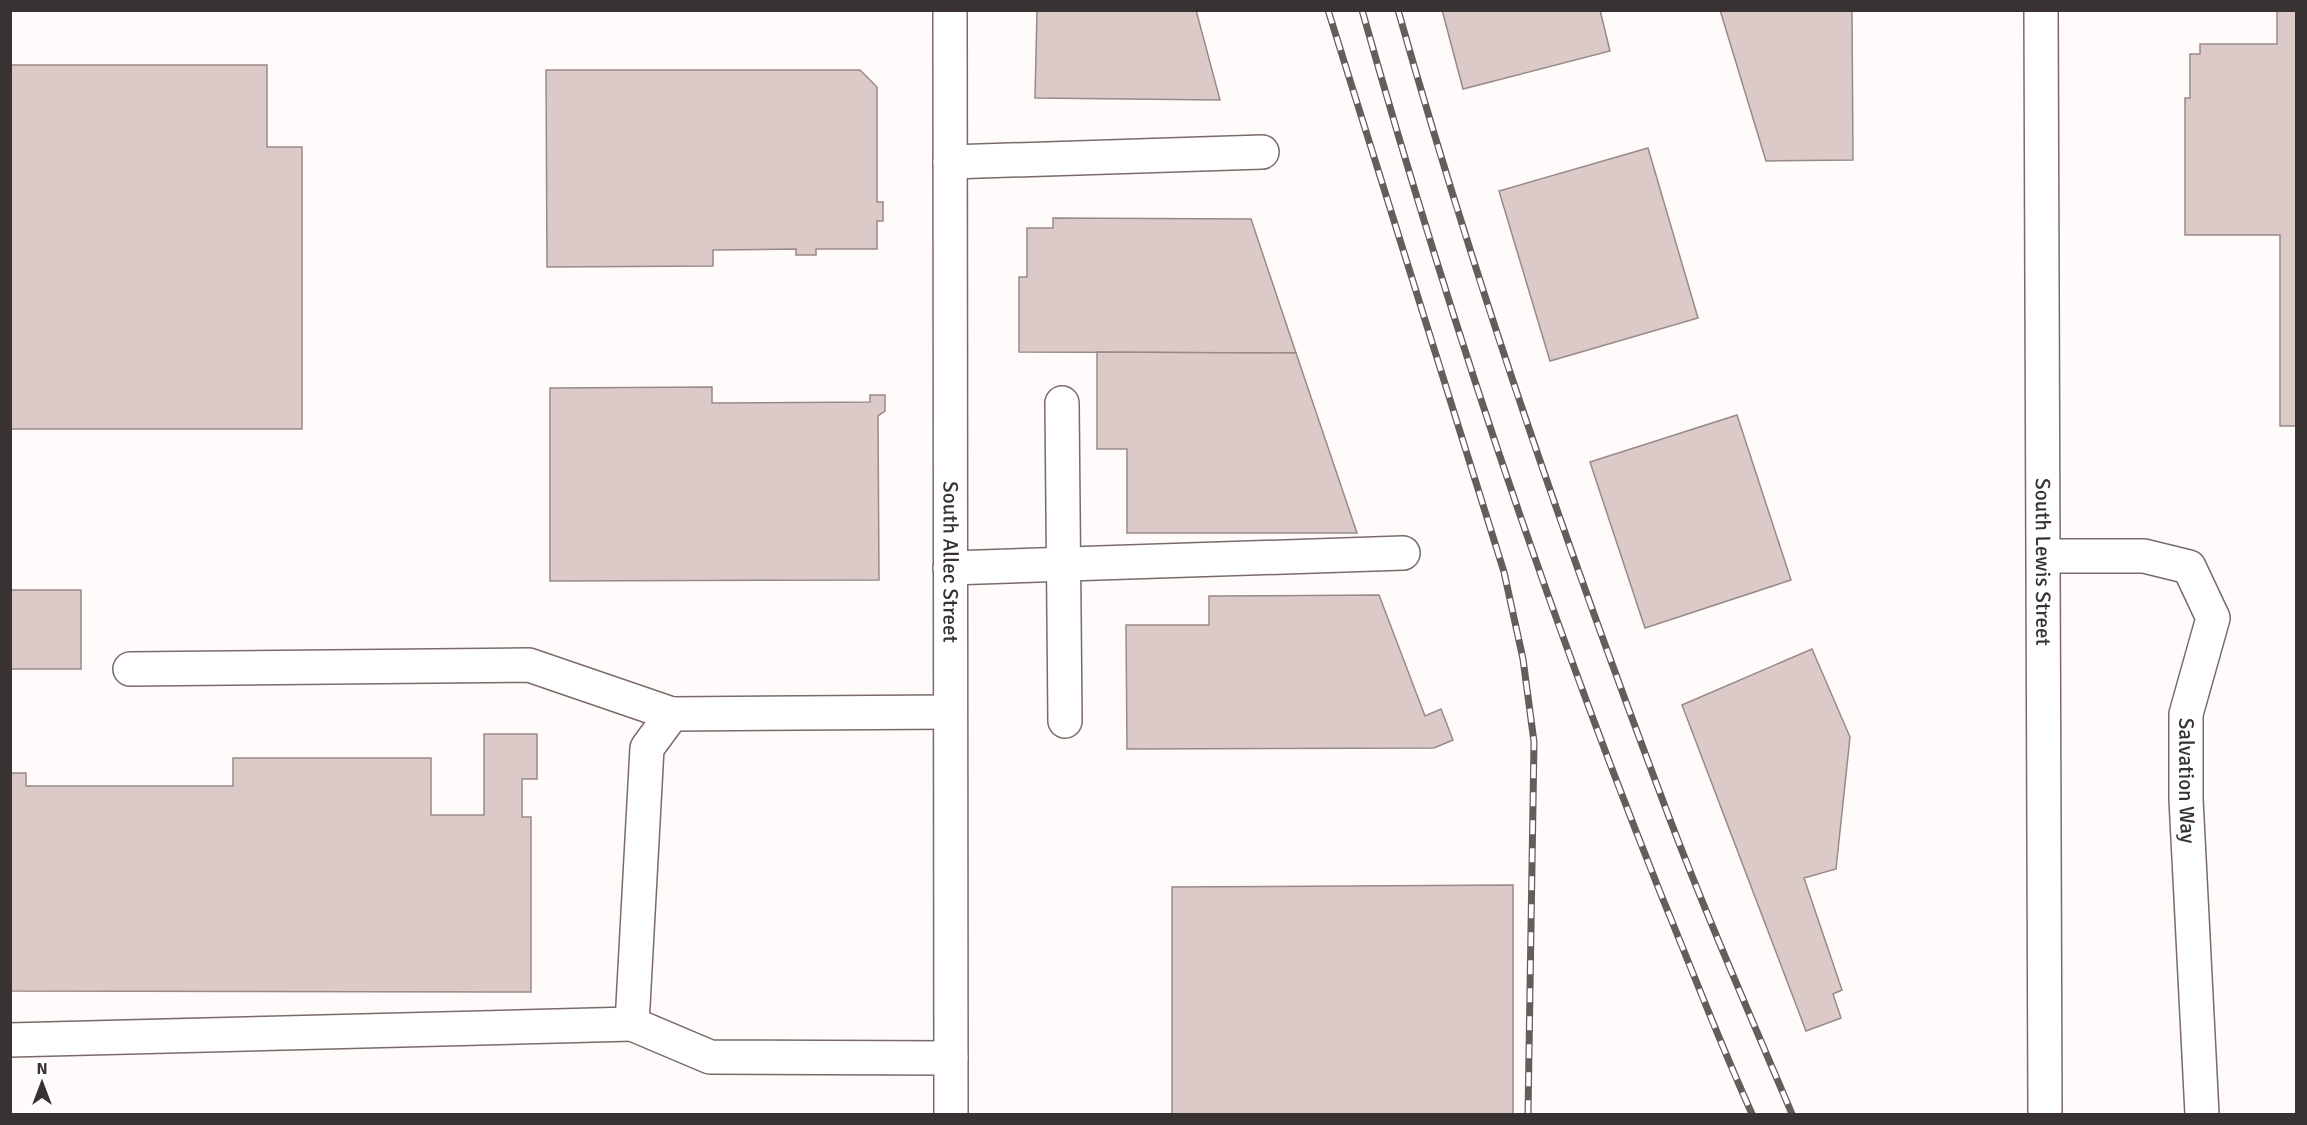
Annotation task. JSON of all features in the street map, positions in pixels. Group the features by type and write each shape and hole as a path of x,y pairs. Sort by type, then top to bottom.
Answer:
{"street":[{"name":"South Allec Street","path":"950,10 951,1114"},
{"name":"South Lewis Street","path":"2041,10 2045,1114"},
{"path":"950,162 1262,152"},
{"path":"1062,403 1065,721"},
{"path":"950,568 1403,553"},
{"name":"Salvation Way","path":"2043,556 2144,556 2189,567 2213,618 2194,676 2186,714 2186,810 2202,1114"},
{"path":"130,669 529,665 672,714 951,712"},
{"path":"632,1024 647,748 672,714"},
{"path":"10,1040 632,1024 710,1057 951,1058"}],"building":[{"path":"1037,10 1196,10 1220,100 1035,98"},
{"path":"1442,10 1600,10 1610,51 1463,89"},
{"path":"1720,10 1852,10 1853,160 1766,161"},
{"path":"2277,10 2296,10 2296,426 2280,426 2280,235 2185,235 2185,98 2190,98 2190,54 2200,54 2200,44 2277,44"},
{"path":"10,65 267,65 267,147 302,147 302,429 10,429"},
{"path":"546,70 860,70 877,87 877,202 883,202 883,221 877,221 877,249 816,249 816,255 796,255 796,249 713,250 713,266 547,267"},
{"path":"1648,148 1698,318 1550,361 1499,191"},
{"path":"1053,218 1251,219 1296,353 1019,352 1019,277 1027,277 1027,228 1053,228"},
{"path":"1097,352 1296,353 1357,533 1127,533 1127,449 1097,449"},
{"path":"712,387 712,403 870,402 870,395 885,395 885,411 878,416 879,580 550,581 550,388"},
{"path":"1737,415 1791,580 1645,628 1590,462"},
{"path":"10,590 81,590 81,669 10,669"},
{"path":"1379,595 1425,716 1441,709 1453,740 1434,748 1127,749 1126,625 1209,625 1209,596"},
{"path":"1812,649 1850,737 1836,869 1804,878 1842,990 1833,994 1841,1018 1806,1031 1682,705"},
{"path":"484,734 537,734 537,779 522,779 522,817 531,817 531,992 10,991 10,773 26,773 26,786 233,786 233,758 431,758 431,815 484,815"},
{"path":"1513,885 1513,1114 1172,1114 1172,887"}],"railway":[{"path":"1328,10 1504,572 1523,659 1534,742 1528,1114"},
{"path":"1362,10 1428,235 1500,458 1619,788 1752,1114"},
{"path":"1398,10 1488,306 1554,502 1691,874 1792,1114"}]}
